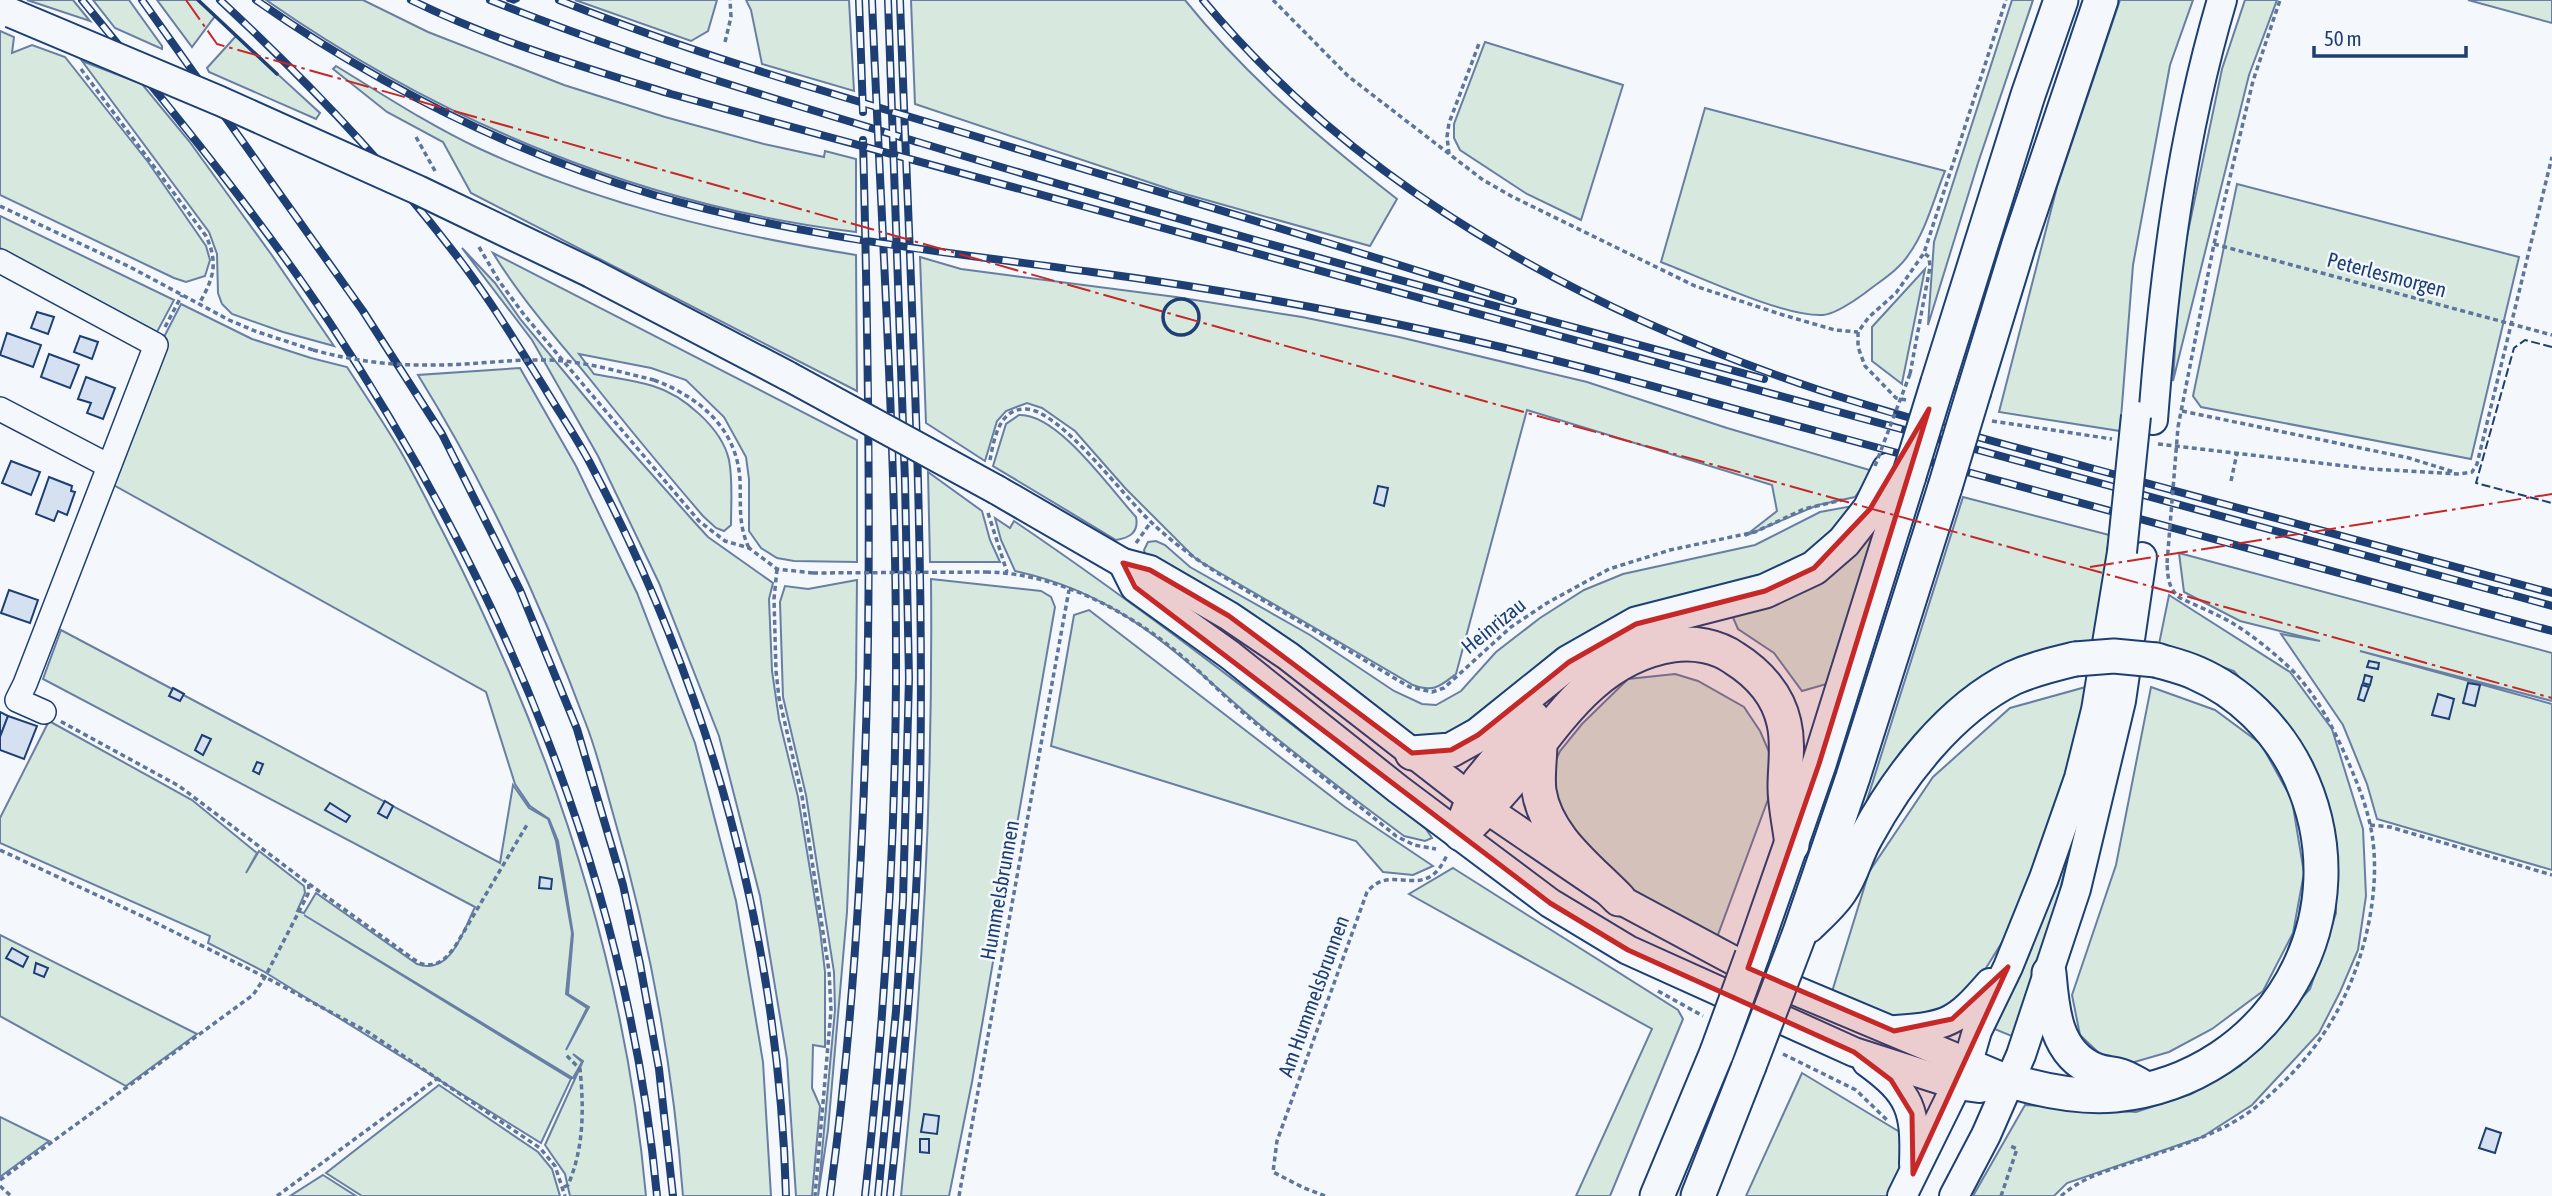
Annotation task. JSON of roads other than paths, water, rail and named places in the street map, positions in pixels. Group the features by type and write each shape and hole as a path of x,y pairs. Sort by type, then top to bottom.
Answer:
{"highway":[{"path":"1412,753 1451,750 1478,735 1569,662 1636,624 1765,591 1814,568 1843,542 1870,509 1926,388 2061,0"},
{"path":"1698,1196 1799,935 1853,777 2023,231 2101,0"},
{"path":"1657,1196 1717,1052 1793,845 1886,472"},
{"path":"1479,804 1479,782 1488,769 1546,702 1604,642"},
{"path":"1454,846 1479,804 1541,742 1582,693 1629,657 1680,644 1704,646 1727,653 1763,681 1776,700 1784,723 1788,755 1785,788 1793,845"},
{"path":"1799,935 1841,891 1864,839 1889,798 1949,726 1981,698 2013,678 2048,665 2075,659 2114,656 2156,660 2196,673 2229,691 2261,717 2287,750 2306,788 2315,818 2323,868 2322,893 2308,950 2298,971 2274,1007 2245,1038 2203,1067 2146,1089 2115,1095 2068,1094 2011,1081"},
{"path":"1541,742 1539,791 1548,821 1557,835 1619,899"},
{"path":"2049,973 2054,1020 2069,1050 2080,1063 2093,1070 2121,1076 2146,1089"}],"main road":[{"path":"2156,421 2147,267 2165,156 2190,52 2206,0"},
{"path":"1954,1196 2011,1081 2049,973 2076,889 2121,701 2144,557 2166,269 2179,182 2194,109 2222,0"},
{"path":"6,11 220,101 418,190 591,273 998,490 1123,563 1150,570 1229,616 1288,656 1479,804 1619,899 1768,979 1894,1031 1963,1073"},
{"path":"1908,1185 1963,1073 1977,1031 2008,968 2044,878 2078,778 2096,710 2144,557"},
{"path":"1123,563 1135,587 1230,655 1398,789 1454,846 1628,950 1854,1052 1891,1080 1906,1100 1912,1114 1915,1135 1908,1185"},
{"path":"1894,1031 1923,1028 1952,1019 1978,999 1988,985 2008,968"},
{"path":"1854,1052 2011,1081"}],"street":[{"path":"0,261 156,345 17,699 44,712"},
{"path":"0,410 109,466"}],"railway":[{"path":"82,0 241,199 330,323 393,423 450,525 502,631 548,740 586,851 618,964 642,1079 657,1196"},
{"path":"142,0 363,311 442,434 520,590 577,729 623,885 659,1069 673,1196"},
{"path":"220,0 342,120 465,266 579,444 633,549 670,637 703,727 730,818 753,911 769,1005 780,1100 786,1196"},
{"path":"256,0 350,61 447,114 601,178 708,210 817,233 1226,292 1359,316 1495,346 1634,381 2552,631"},
{"path":"411,0 507,41 671,94 2507,594"},
{"path":"490,0 596,40 704,76 1026,174 1341,264 1764,379"},
{"path":"559,0 660,38 764,72 1513,301"},
{"path":"859,0 863,112"},
{"path":"865,1196 887,938 896,680 891,425 872,0"},
{"path":"878,1196 896,1011 903,900 909,678 888,0"},
{"path":"890,1196 913,941 920,788 921,689 915,394 900,0"},
{"path":"1203,0 1266,68 1334,131 1407,187 1484,237 1564,283 1647,323 1732,359 1885,411 2552,593"},
{"path":"830,1196 856,933 868,669 868,404 863,140"},
{"path":"2498,591 2552,606"}]}
